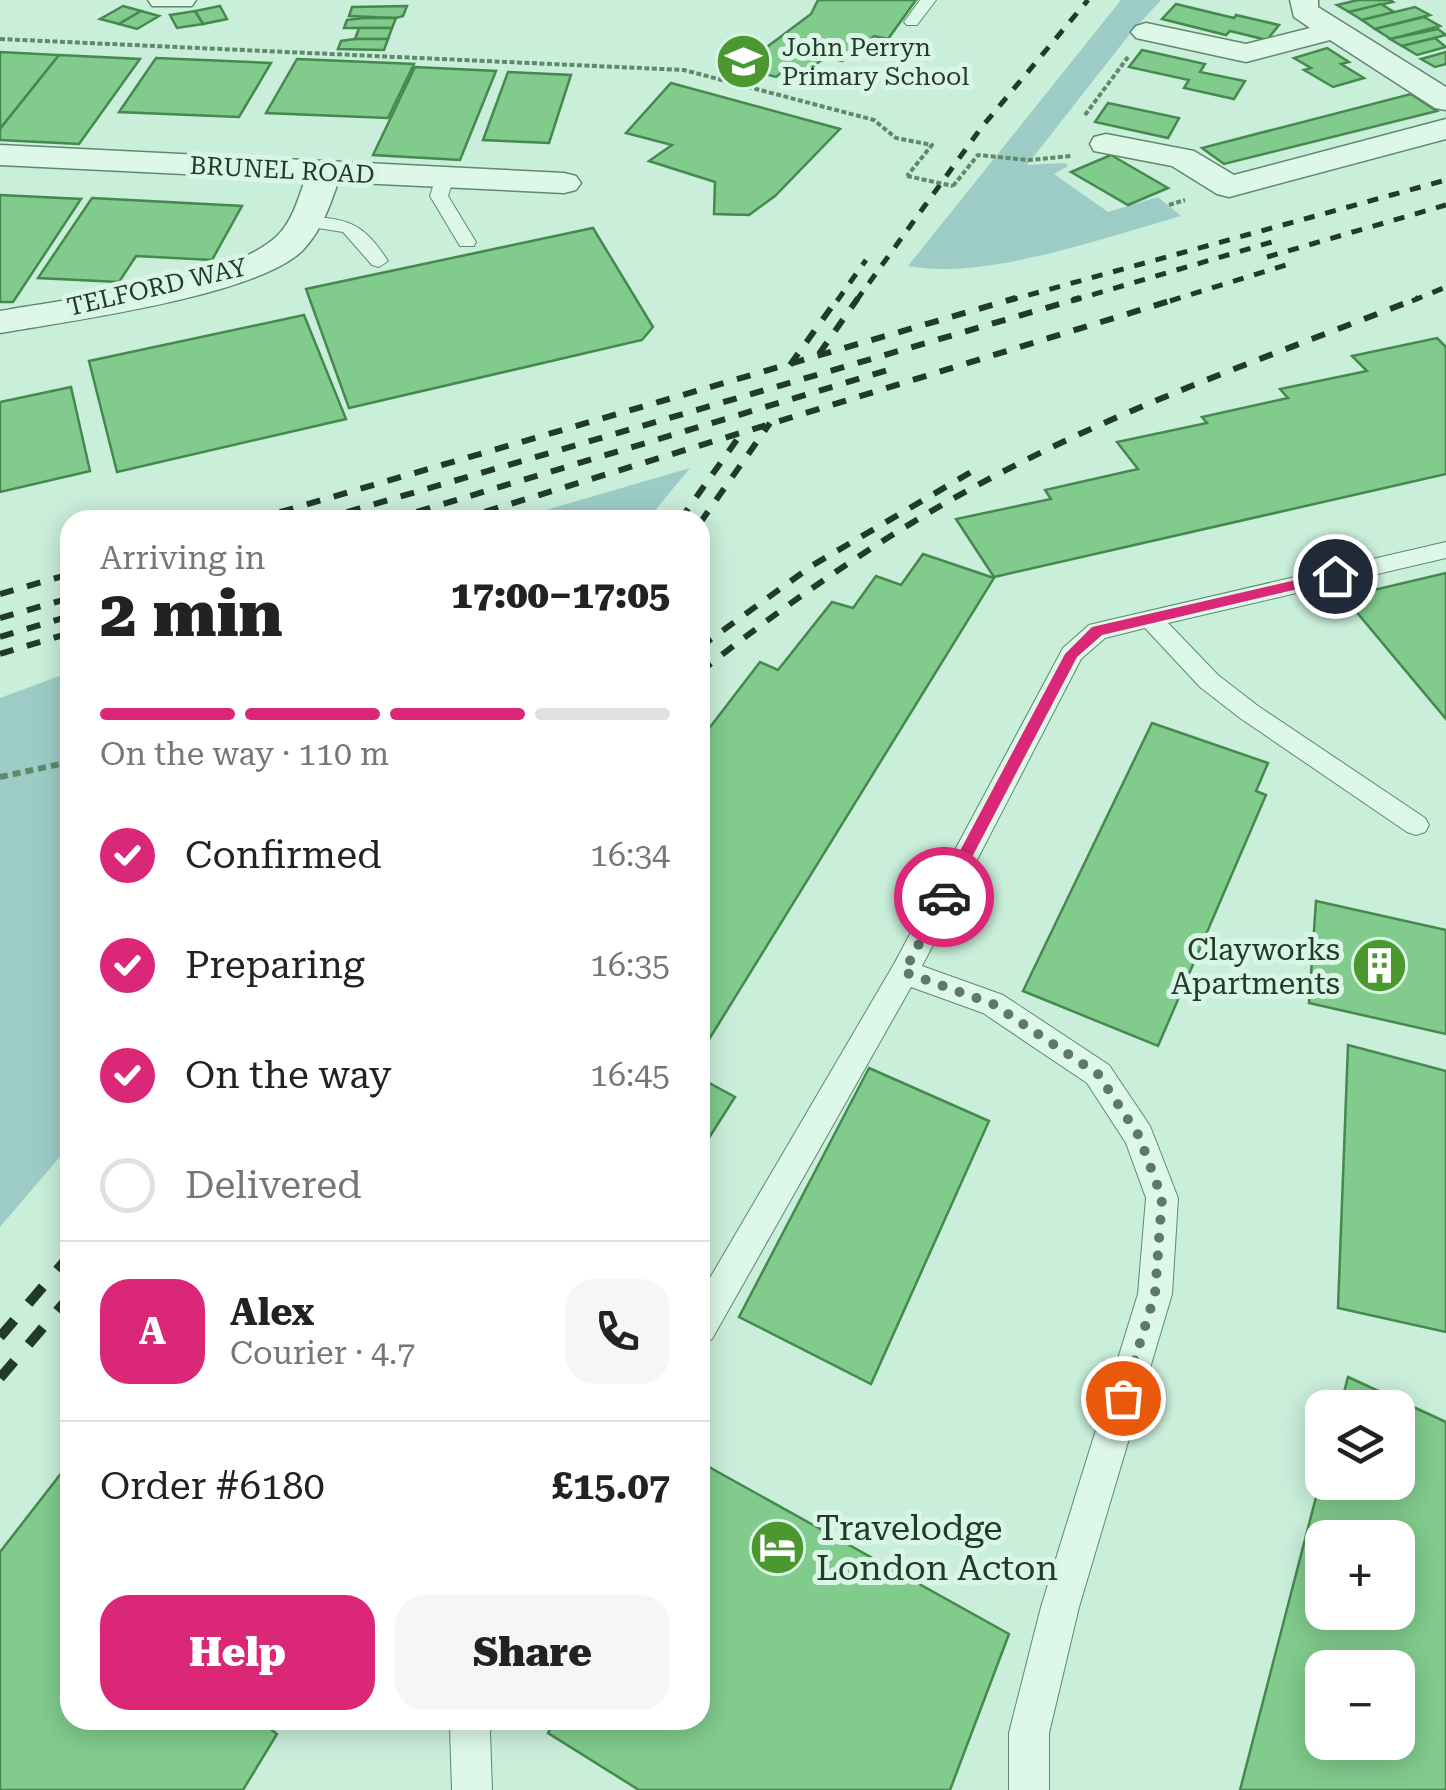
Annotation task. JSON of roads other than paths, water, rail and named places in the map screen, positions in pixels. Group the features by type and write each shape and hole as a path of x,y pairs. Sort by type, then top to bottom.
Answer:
{"street":[{"path":"162,0 182,0"},
{"path":"1304,0 1304,12 1446,101"},
{"path":"1146,32 1246,53 1332,31"},
{"path":"1106,144 1182,158 1229,187 1446,129"},
{"name":"BRUNEL ROAD","path":"0,155 564,183"},
{"name":"TELFORD WAY","path":"0,322 220,276 261,262 288,246 306,221 325,172"}],"lane":[{"path":"912,22 928,0"},
{"path":"444,177 439,196 467,242"},
{"path":"306,221 359,229 379,261"},
{"path":"710,1311 904,972 1072,654 1097,631 1446,550"},
{"path":"1150,619 1209,681 1249,712 1416,825"},
{"path":"904,972 993,1004 1098,1074 1139,1136 1162,1198 1155,1294 1060,1608 1029,1733 1029,1790"},
{"path":"470,1730 472,1790"}],"railway":[{"path":"856,301 981,128 1088,0"},
{"path":"1007,301 1446,180"},
{"path":"1267,257 1446,205"},
{"path":"1071,301 1282,239"},
{"path":"837,301 866,260"},
{"path":"1170,301 1289,264"},
{"path":"1412,301 1446,287"},
{"path":"791,363 838,298"},
{"path":"819,354 858,298"},
{"path":"791,363 1016,298"},
{"path":"354,510 1080,298"},
{"path":"769,424 1179,298"},
{"path":"710,664 854,560 934,509 1018,464 1166,396 1418,298"},
{"path":"287,510 791,363"},
{"path":"423,510 898,367"},
{"path":"490,510 769,424"},
{"path":"709,510 769,424"},
{"path":"687,510 741,434"},
{"path":"710,640 813,565 971,472"},
{"path":"0,594 60,577"},
{"path":"0,618 60,601"},
{"path":"0,637 60,619"},
{"path":"0,654 60,636"},
{"path":"0,1337 60,1267"},
{"path":"0,1378 60,1308"}],"place":[{"name":"John Perryn Primary School","path":"743,61"},
{"name":"Clayworks Apartments","path":"1379,966"},
{"name":"Travelodge London Acton","path":"777,1548"}]}
